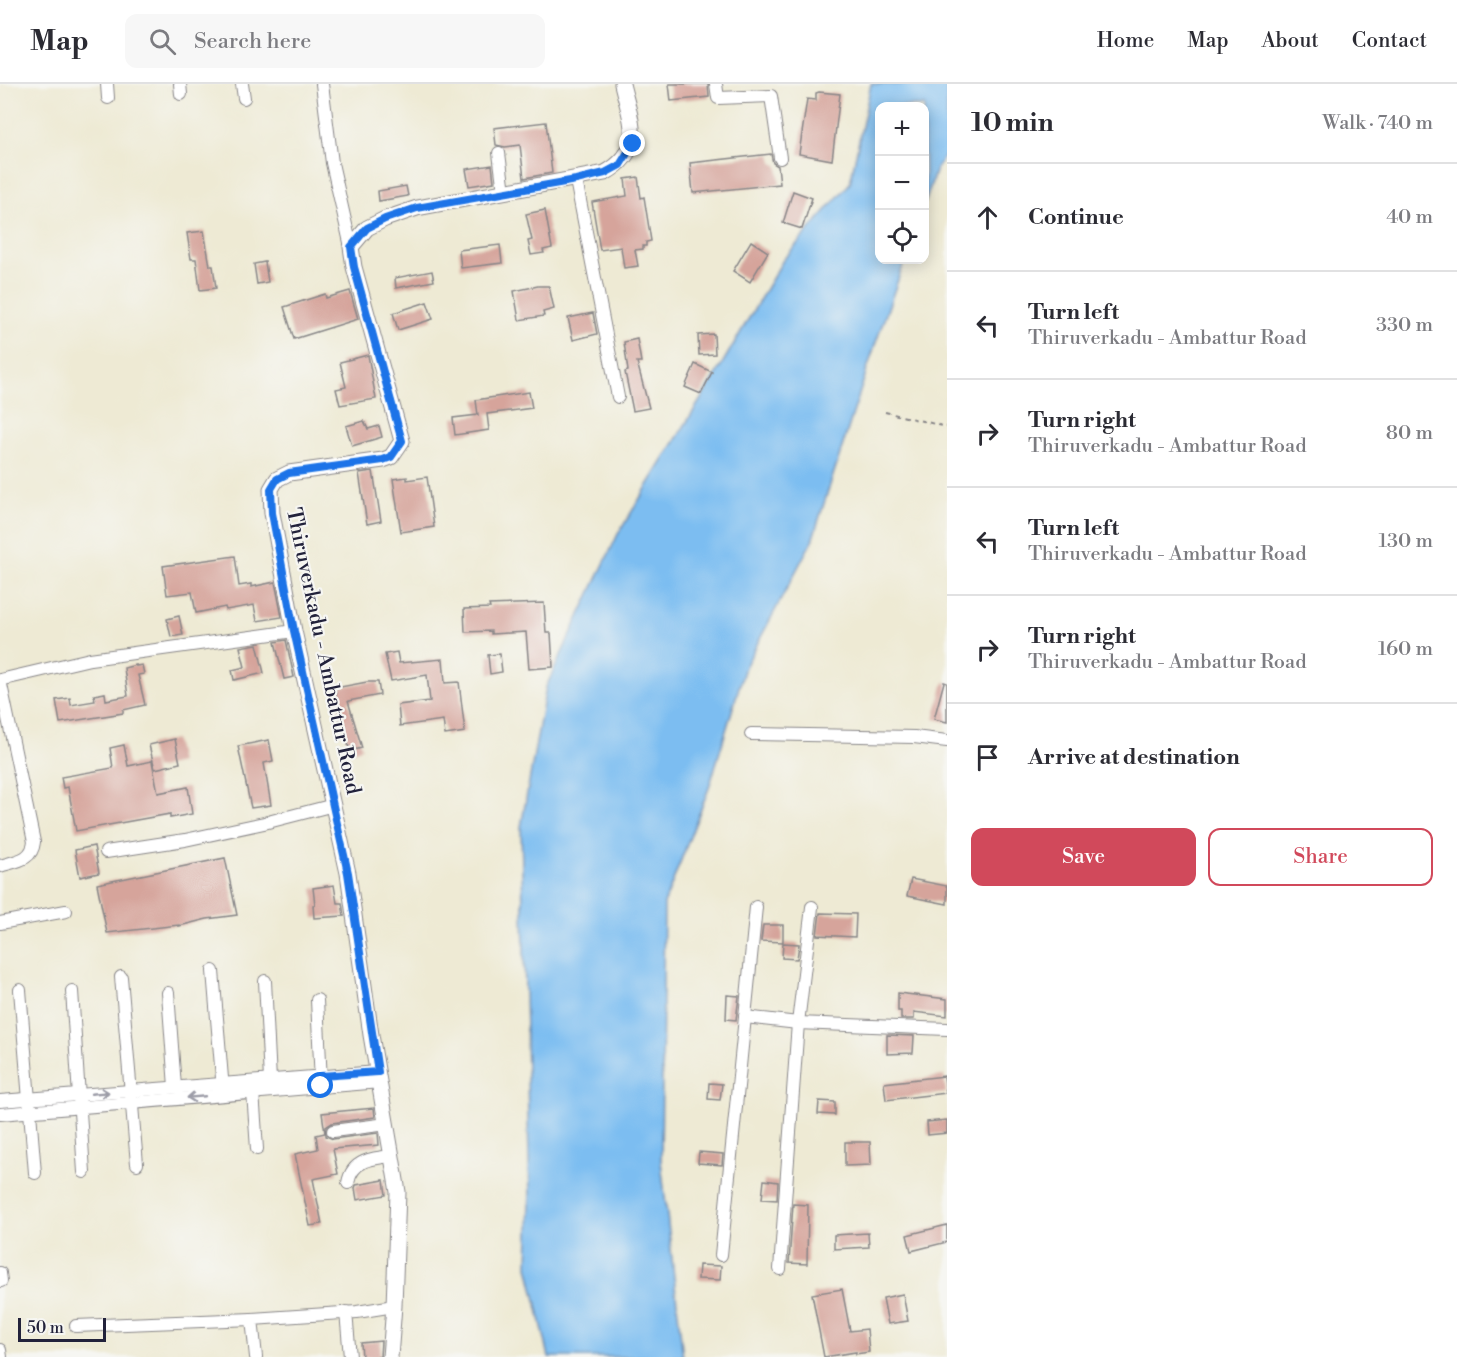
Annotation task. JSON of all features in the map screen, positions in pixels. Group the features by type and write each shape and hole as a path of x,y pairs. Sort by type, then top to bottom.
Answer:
{"main road":[{"path":"351,247 367,228 417,208 576,180 605,173 620,165 633,144 631,123 622,84"},
{"name":"Thiruverkadu - Ambattur Road","path":"351,247 354,267 402,441 391,457 383,460 289,473 277,479 271,489 272,513 294,631 348,873 398,1192 390,1357"}],"street":[{"path":"107,84 108,98"},
{"path":"242,84 244,98"},
{"path":"322,84 332,163 351,247"},
{"path":"716,84 718,98 771,96 780,158"},
{"path":"499,153 504,192"},
{"path":"576,180 618,397"},
{"path":"0,866 29,856 34,842 0,680 90,659 294,631"},
{"path":"751,734 914,737 947,741"},
{"path":"106,852 185,840 334,805"},
{"path":"780,1269 798,1023 812,907"},
{"path":"720,1255 756,908"},
{"path":"0,923 66,911"},
{"path":"213,971 223,1089"},
{"path":"121,977 137,1164"},
{"path":"265,981 270,1080"},
{"path":"20,990 35,1173"},
{"path":"72,991 84,1172"},
{"path":"168,993 175,1087"},
{"path":"317,1000 321,1081"},
{"path":"745,1017 798,1023 947,1029"},
{"path":"0,1114 30,1105 223,1089 270,1080 321,1081 379,1077"},
{"path":"132,1097 175,1087 253,1092 321,1081"},
{"path":"253,1092 257,1149"},
{"path":"0,1101 30,1105"},
{"path":"333,1131 387,1124"},
{"path":"348,1183 350,1173 355,1166 369,1160 392,1156"},
{"path":"76,1326 252,1319 394,1306"},
{"path":"346,1312 350,1357"},
{"path":"252,1319 256,1357"},
{"path":"0,1350 1,1357"}],"path":[{"path":"885,412 947,427"}],"water":[{"path":"871,84 947,84 947,153 936,169 929,191 929,102 875,102 875,264 904,264 812,541 745,667 709,788 664,904 661,1161 683,1357 549,1357 528,1266 530,1199 521,827 546,687 618,534 783,260 850,183"}],"building":[{"path":"669,84 708,84 709,97 671,101"},
{"path":"816,93 840,94 832,160 799,154 807,99 816,100"},
{"path":"546,122 552,173 524,178 520,145 505,147 496,145 494,128"},
{"path":"771,154 773,163 778,166 780,184 693,193 690,163"},
{"path":"492,165 494,182 469,186 466,169"},
{"path":"638,177 641,198 644,197 651,241 646,242 643,249 635,250 638,266 624,268 621,247 600,250 592,202 627,196 625,179"},
{"path":"406,186 408,196 379,201 378,191"},
{"path":"793,191 812,198 802,229 783,223"},
{"path":"545,210 552,248 543,250 544,253 531,255 528,241 532,240 526,214"},
{"path":"204,231 216,288 200,290 196,259 191,259 187,233"},
{"path":"751,241 768,252 750,282 733,271"},
{"path":"500,245 502,263 461,268 459,250"},
{"path":"265,262 268,282 257,284 254,264"},
{"path":"432,271 434,281 396,288 395,278"},
{"path":"549,286 554,309 543,312 544,316 519,320 514,291"},
{"path":"350,291 358,319 294,339 284,307 325,294 326,298"},
{"path":"427,302 433,319 398,330 393,313"},
{"path":"593,313 597,334 573,340 568,318"},
{"path":"714,334 715,354 699,355 698,335"},
{"path":"637,339 641,362 637,362 649,408 633,411 625,372 628,371 624,342"},
{"path":"368,355 376,399 340,405 336,389 346,387 340,362"},
{"path":"695,364 712,372 701,394 685,387"},
{"path":"529,392 532,408 487,414 489,430 455,435 453,418 478,415 476,400"},
{"path":"364,421 368,429 379,426 382,437 352,446 346,426"},
{"path":"373,471 381,521 367,524 359,473"},
{"path":"407,477 407,480 427,477 434,527 401,532 393,479"},
{"path":"235,556 239,586 251,584 251,587 275,582 282,617 257,621 254,605 226,610 225,607 196,613 192,592 167,595 163,566"},
{"path":"544,603 546,633 551,633 553,667 529,669 526,632 491,634 491,631 465,632 464,609 490,608 489,605"},
{"path":"179,616 183,635 171,637 167,619"},
{"path":"286,640 294,677 284,679 275,642"},
{"path":"257,644 264,673 234,680 232,670 245,667 240,647"},
{"path":"397,652 399,663 443,659 445,683 459,682 465,732 445,735 443,720 400,726 398,705 430,701 427,675 391,681 385,654"},
{"path":"500,654 502,672 490,674 488,655"},
{"path":"142,665 144,674 138,675 145,705 123,710 123,713 60,723 56,700 70,698 71,705 95,701 94,695 105,693 106,700 128,696 124,668"},
{"path":"378,682 380,695 348,701 362,748 350,751 339,713 335,688"},
{"path":"944,682 947,683 947,722 934,719"},
{"path":"175,739 180,763 155,769 149,745"},
{"path":"269,740 273,761 264,763 271,805 251,808 238,746"},
{"path":"124,745 128,766 152,761 158,793 188,787 192,814 170,818 170,814 76,831 68,787 63,788 61,777 113,768 110,748"},
{"path":"94,846 99,873 80,877 75,850"},
{"path":"225,858 237,915 179,926 107,933 97,884"},
{"path":"911,879 947,886 947,904 907,896"},
{"path":"334,885 337,903 342,903 344,916 314,918 313,888"},
{"path":"820,913 856,914 855,937 817,935"},
{"path":"763,925 783,925 783,942 761,941"},
{"path":"783,943 799,944 797,959 782,958"},
{"path":"898,993 947,999 947,1016 914,1012 914,1019 901,1019 901,1011 898,1011"},
{"path":"727,995 739,996 736,1020 726,1019"},
{"path":"887,1035 914,1036 913,1053 887,1054"},
{"path":"944,1076 946,1093 886,1100 884,1083"},
{"path":"709,1083 722,1084 720,1100 708,1099"},
{"path":"819,1101 835,1102 835,1115 818,1114"},
{"path":"374,1108 375,1117 332,1123 326,1127 326,1136 333,1139 378,1133 379,1145 333,1149 338,1174 313,1179 322,1224 310,1226 295,1154 318,1149 316,1135 325,1133 322,1113"},
{"path":"947,1120 947,1133 928,1135 927,1122"},
{"path":"845,1142 870,1142 871,1165 845,1166"},
{"path":"699,1152 723,1154 722,1165 698,1163"},
{"path":"384,1180 386,1195 357,1200 356,1185"},
{"path":"764,1180 778,1182 777,1200 762,1199"},
{"path":"793,1204 808,1205 807,1264 789,1263"},
{"path":"947,1225 947,1242 911,1251 907,1235"},
{"path":"868,1233 869,1247 834,1249 834,1235"},
{"path":"699,1265 721,1266 720,1280 698,1279"},
{"path":"842,1289 850,1331 867,1329 869,1352 824,1357 812,1294"},
{"path":"903,1294 908,1321 888,1324 883,1298"},
{"path":"381,1341 380,1357 362,1357 361,1343"}],"route":[{"path":"321,1086 321,1076 378,1072 348,873 318,730 294,631 272,513 271,489 277,479 289,473 383,460 391,457 402,441 354,267 351,247 367,228 417,208 605,173 620,165 633,144"}]}
